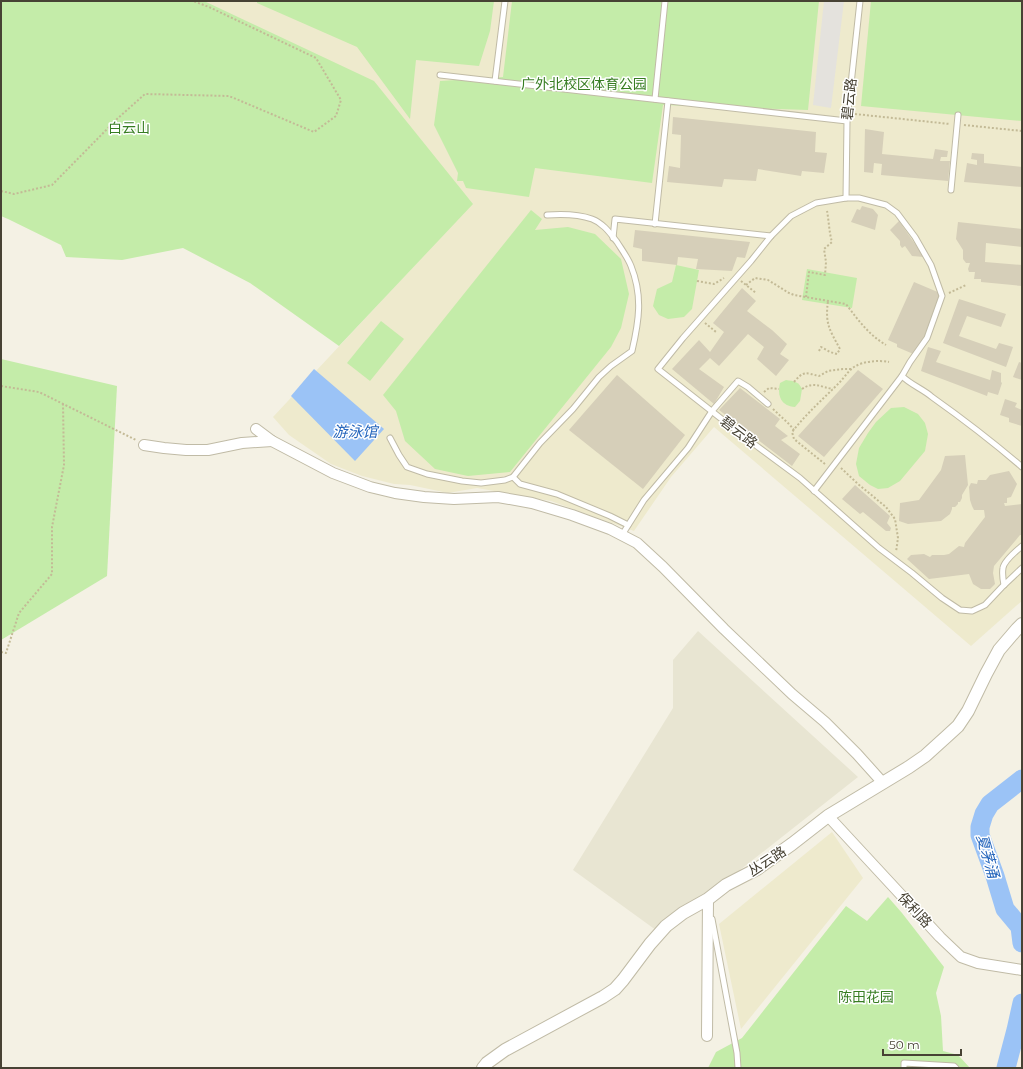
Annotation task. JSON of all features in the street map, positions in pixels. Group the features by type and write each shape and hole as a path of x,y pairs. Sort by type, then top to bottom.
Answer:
{"street":[{"path":"256,429 272,441 333,473 370,487 424,498 454,499 498,496 518,500 572,515 610,529 637,543 792,694 825,722 883,783"},
{"path":"144,444 164,448 208,450 242,443 272,441"},
{"name":"丛云路","path":"483,1068 487,1063 505,1050 615,989 666,926 683,913 708,899 726,885 757,868 792,844 828,816 925,756 958,726 968,711 999,650 1022,624"},
{"name":"保利路","path":"828,816 940,937 961,956 978,963 1022,970"},
{"path":"707,1036 708,899"}],"lane":[{"path":"496,81 505,1"},
{"path":"655,99 665,1"},
{"name":"碧云路","path":"846,198 847,121 860,1"},
{"path":"440,74 847,121"},
{"path":"655,224 668,101"},
{"path":"951,190 958,115"},
{"name":"碧云路","path":"942,296 931,265 915,237 898,213 886,206 859,198 846,198 816,203 791,216 771,236 737,277 682,338 658,369 800,478 879,548 942,598 960,610 972,611 985,605 1022,568"},
{"path":"390,438 407,467 427,474 462,481 481,483 505,480 513,477 540,443 573,409 599,377 611,366 632,351 638,324 639,309 638,290 631,265 605,227 593,220 566,214 547,215"},
{"path":"613,238 616,219 771,236"},
{"path":"814,492 902,376 927,338 942,296"},
{"path":"902,376 908,382 930,395 971,425 1022,467"},
{"path":"622,535 644,500 688,448 712,411 738,381 748,387 768,404"},
{"path":"513,477 520,484 557,494 628,525"},
{"path":"1004,585 1003,567 1011,556 1022,546"},
{"path":"708,899 737,1053 738,1068"},
{"path":"904,1068 904,1063 954,1066 956,1068"}],"path":[{"path":"1,191 14,194 52,185 117,119 145,94 229,96 314,132 336,116 340,100 316,58 193,1"},
{"path":"848,113 1022,131"},
{"path":"806,297 809,272 825,275 826,262 824,249 832,242 829,231 827,211"},
{"path":"697,281 714,284 720,280 737,277 756,293"},
{"path":"746,285 755,278 768,280 794,295 846,304 865,329 880,342 886,345"},
{"path":"942,296 966,285"},
{"path":"819,351 821,347 836,354 840,348 830,330 827,318 828,301"},
{"path":"700,319 716,332"},
{"path":"832,469 794,439 792,432 805,416 852,369 873,361 882,360 889,362"},
{"path":"794,382 803,373 811,373 819,376 828,372 852,369"},
{"path":"802,389 808,386 816,385 833,389"},
{"path":"1,386 39,392 144,444"},
{"path":"758,396 769,388 779,389"},
{"path":"1,652 6,652 19,613 52,574 52,527 64,464 63,404"},
{"path":"768,404 794,430"},
{"path":"836,462 858,484 886,507 895,519 898,538 894,560"}],"shaded area":[{"path":"204,1 1022,1 1022,601 971,646 714,427 671,477 634,531 551,501 477,488 448,493 410,485 394,484 362,476 331,464 289,435 273,417 472,204"},
{"path":"824,1 844,1 831,108 813,105"},
{"path":"698,631 858,777 660,933 573,870 673,708 673,660"},
{"path":"832,832 863,878 741,1029 719,924"}],"green space":[{"name":"白云山","path":"1,1 204,1 374,81 473,204 339,346 250,283 183,248 122,260 66,257 61,245 1,216"},
{"path":"257,1 494,1 490,31 479,66 416,60 410,119 357,47 257,3"},
{"name":"广外北校区体育公园","path":"512,1 819,1 808,110 663,105 652,183 535,168 529,197 466,188 463,181 457,181 458,173 434,125 440,81 503,77"},
{"path":"871,1 1022,1 1022,121 861,106"},
{"path":"531,210 542,219 535,230 568,227 595,234 621,259 629,294 621,328 611,347 510,472 468,476 435,469 405,441 396,411 383,395"},
{"path":"676,265 699,270 692,309 684,317 668,319 659,315 653,306 657,289 672,282"},
{"path":"807,269 857,278 852,308 802,300"},
{"path":"381,321 404,339 370,381 347,363"},
{"path":"1,359 117,386 107,576 1,640"},
{"path":"786,380 796,382 802,389 800,401 795,407 786,405 781,400 779,392 780,383"},
{"path":"904,407 918,414 925,423 928,434 925,451 900,481 888,488 878,489 870,485 859,476 856,464 859,448 876,422 891,408"},
{"name":"陈田花园","path":"888,897 944,967 936,993 941,1016 943,1051 958,1055 970,1068 708,1068 716,1052 742,1038 846,906 867,921"}],"water":[{"name":"游泳馆","path":"314,369 384,429 355,461 291,396"}],"building":[{"path":"673,117 816,132 815,152 827,153 824,173 802,171 801,176 758,169 756,181 724,179 722,187 667,182 669,166 680,168 681,135 672,134"},
{"path":"865,129 884,132 882,154 933,159 935,149 948,151 947,157 941,157 940,161 950,161 948,181 881,175 882,164 874,163 873,173 864,172"},
{"path":"972,153 984,154 984,163 1022,167 1022,187 964,182 967,163 977,165 977,160 971,159"},
{"path":"862,206 873,209 878,215 875,230 851,222 857,209 860,210"},
{"path":"899,221 924,257 912,256 905,246 902,248 900,241 890,230"},
{"path":"958,222 1022,229 1022,247 986,243 985,262 1022,265 1022,286 981,282 981,279 974,279 975,272 969,272 968,269 970,263 966,263 963,259 963,250 956,239"},
{"path":"635,230 750,242 745,258 737,257 732,271 696,269 698,259 678,257 677,265 642,261 642,249 633,247"},
{"path":"914,282 940,293 918,356 897,347 897,344 888,340"},
{"path":"742,288 756,301 747,311 772,330 787,344 780,354 789,360 776,376 757,359 764,347 748,334 719,366 710,358 699,369 724,387 714,404 672,369 699,340 710,352 724,332 713,323"},
{"path":"959,299 1006,314 1001,327 967,316 959,336 996,349 999,343 1013,347 1006,367 943,343"},
{"path":"928,347 941,351 936,362 990,380 992,370 1001,373 1002,383 998,395 988,392 987,396 921,371"},
{"path":"1019,362 1022,363 1022,380 1013,377"},
{"path":"858,370 883,389 824,457 798,436"},
{"path":"617,375 685,435 643,489 569,430"},
{"path":"740,388 780,419 775,426 788,436 781,440 800,454 792,466 719,410"},
{"path":"1005,399 1017,403 1015,407 1022,410 1022,426 1009,422 1009,418 1000,415"},
{"path":"965,455 968,485 960,502 958,502 955,507 952,507 950,514 941,521 908,524 899,521 900,503 919,500 941,470 945,456"},
{"path":"1009,471 1017,484 1011,497 1007,498 1007,503 1004,503 1005,506 1022,504 1022,535 1020,535 994,566 993,573 995,584 990,589 981,589 973,584 969,574 929,579 907,559 911,555 924,554 930,557 932,555 949,554 959,546 964,547 965,543 985,517 984,510 974,510 972,506 969,487 971,483 977,484 978,480 986,480 990,475"},
{"path":"855,485 890,516 887,523 891,528 890,531 886,531 863,512 860,514 842,499"}],"waterway":[{"name":"夏茅涌","path":"1022,779 990,804 984,814 980,827 980,835 1005,909 1020,927 1022,943"},
{"name":"夏茅涌","path":"1006,1068 1022,1003"}]}
